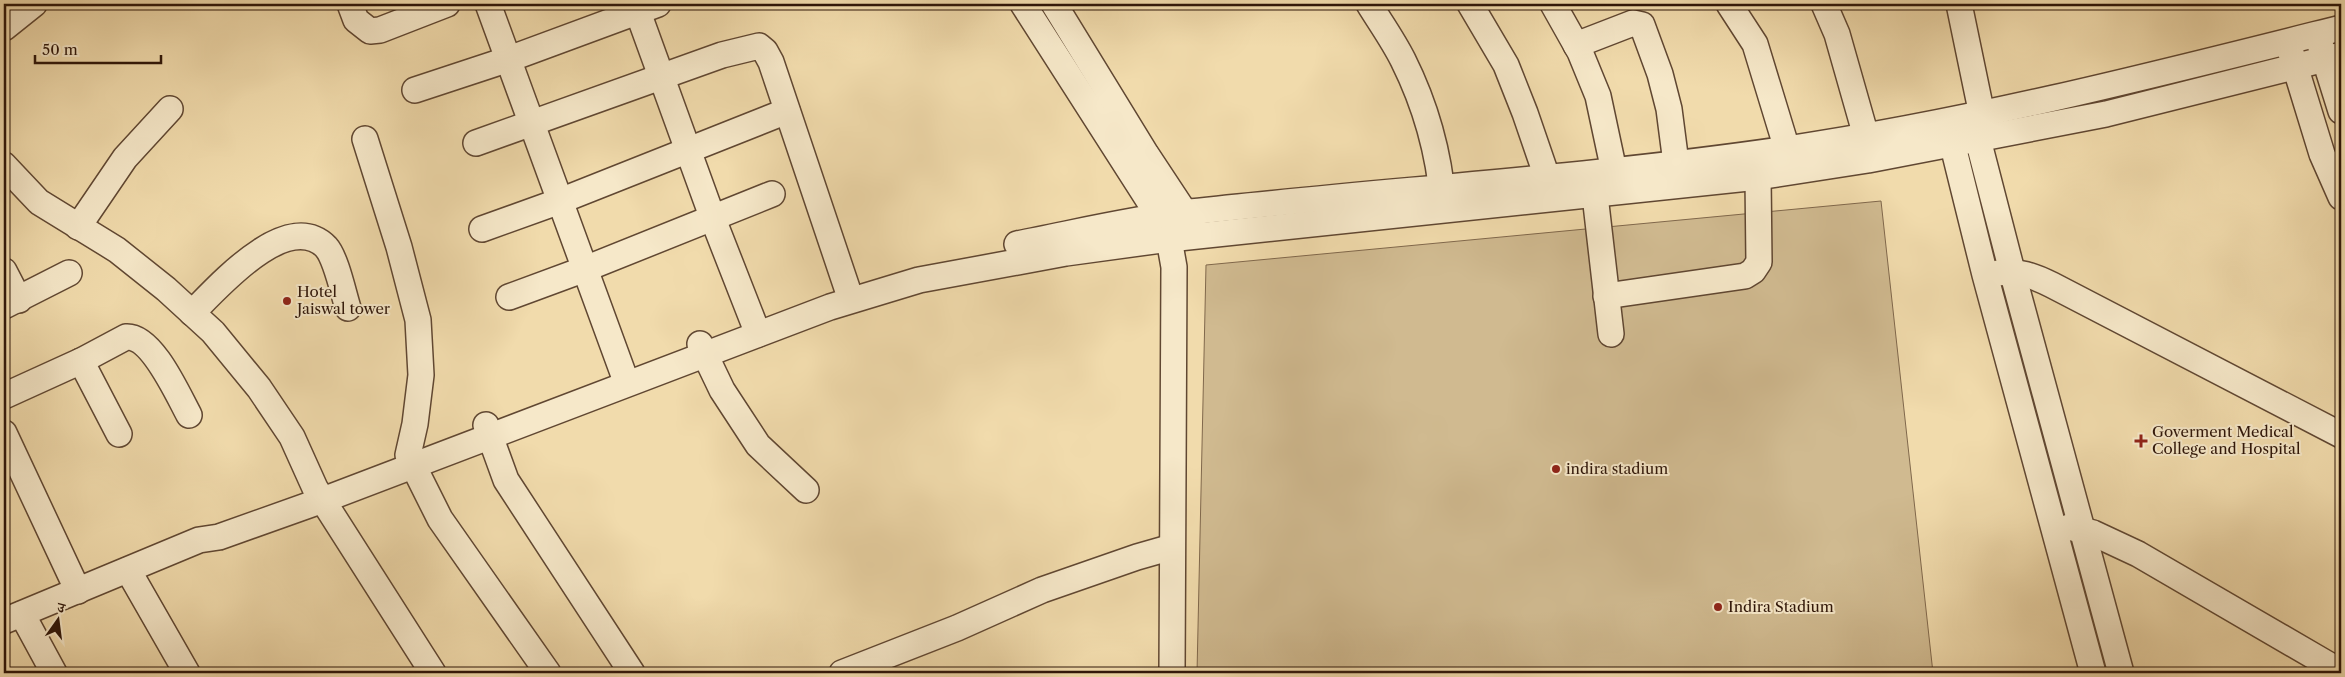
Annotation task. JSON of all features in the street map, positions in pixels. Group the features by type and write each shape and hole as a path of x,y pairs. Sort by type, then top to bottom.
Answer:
{"street":[{"path":"4,28 34,4"},
{"path":"350,4 356,20 370,31 380,30 447,4"},
{"path":"488,4 624,373"},
{"path":"1023,4 1165,228 1174,267 1172,673"},
{"path":"1054,4 1146,154 1185,213 1195,236"},
{"path":"1369,4 1403,59 1416,91 1436,149 1443,199"},
{"path":"1470,4 1506,66 1525,113 1547,177"},
{"path":"1553,4 1576,45 1598,96 1606,296 1611,334"},
{"path":"1729,4 1755,44 1787,149"},
{"path":"1824,4 1837,34 1866,136"},
{"path":"1959,4 1977,124 2012,271 2121,673"},
{"path":"415,90 509,59 644,6 661,76 713,219 756,328"},
{"path":"1576,45 1630,13 1645,30 1660,74 1669,109 1676,163"},
{"path":"756,328 919,280 1066,253 1165,228 1185,213 1443,199 1547,177 1601,180 1758,176 1950,133 1977,124 2341,28"},
{"path":"2316,34 2333,57 2341,111"},
{"path":"2287,42 2322,154 2341,197"},
{"path":"476,144 661,76 722,55 759,46 765,51 771,62 847,288"},
{"path":"1977,124 2106,114 2333,57"},
{"path":"78,227 124,158 170,109"},
{"path":"482,229 560,201 788,111"},
{"path":"54,673 13,617 199,540 214,526 319,494 411,460 703,349 847,288 948,258 1165,228 1195,236 1443,199 1601,180 1676,163 1787,149 1866,136 1950,133"},
{"path":"1950,133 1985,275 2093,673"},
{"path":"365,139 399,248 418,320 421,375 411,460 440,520 548,673"},
{"path":"4,165 38,202 117,250 213,332 259,388 292,437 319,494 433,673"},
{"path":"1606,296 1745,276 1754,270 1759,262 1758,176"},
{"path":"509,297 713,219 772,194"},
{"path":"192,313 238,268 267,246 296,236 313,238 327,248 348,308"},
{"path":"4,271 11,303 69,273"},
{"path":"1985,275 2012,271 2033,276 2341,435"},
{"path":"4,396 81,361 126,337 134,336 142,341 158,360 189,416"},
{"path":"488,431 624,373 703,349"},
{"path":"703,349 722,390 758,445 806,490"},
{"path":"81,361 119,434"},
{"path":"488,431 506,480 632,673"},
{"path":"4,433 78,591"},
{"path":"2052,523 2081,530 2114,542 2138,554 2341,672"},
{"path":"842,673 957,628 1042,590 1137,557 1172,548"},
{"path":"128,570 187,673"}],"shaded area":[{"name":"indira stadium","path":"1881,201 1933,673 1197,673 1206,265"}],"place":[{"name":"Hotel Jaiswal tower","path":"287,301"},
{"name":"Goverment Medical College and Hospital","path":"2141,441"},
{"name":"indira stadium","path":"1556,469"},
{"name":"Indira Stadium","path":"1718,607"}]}
